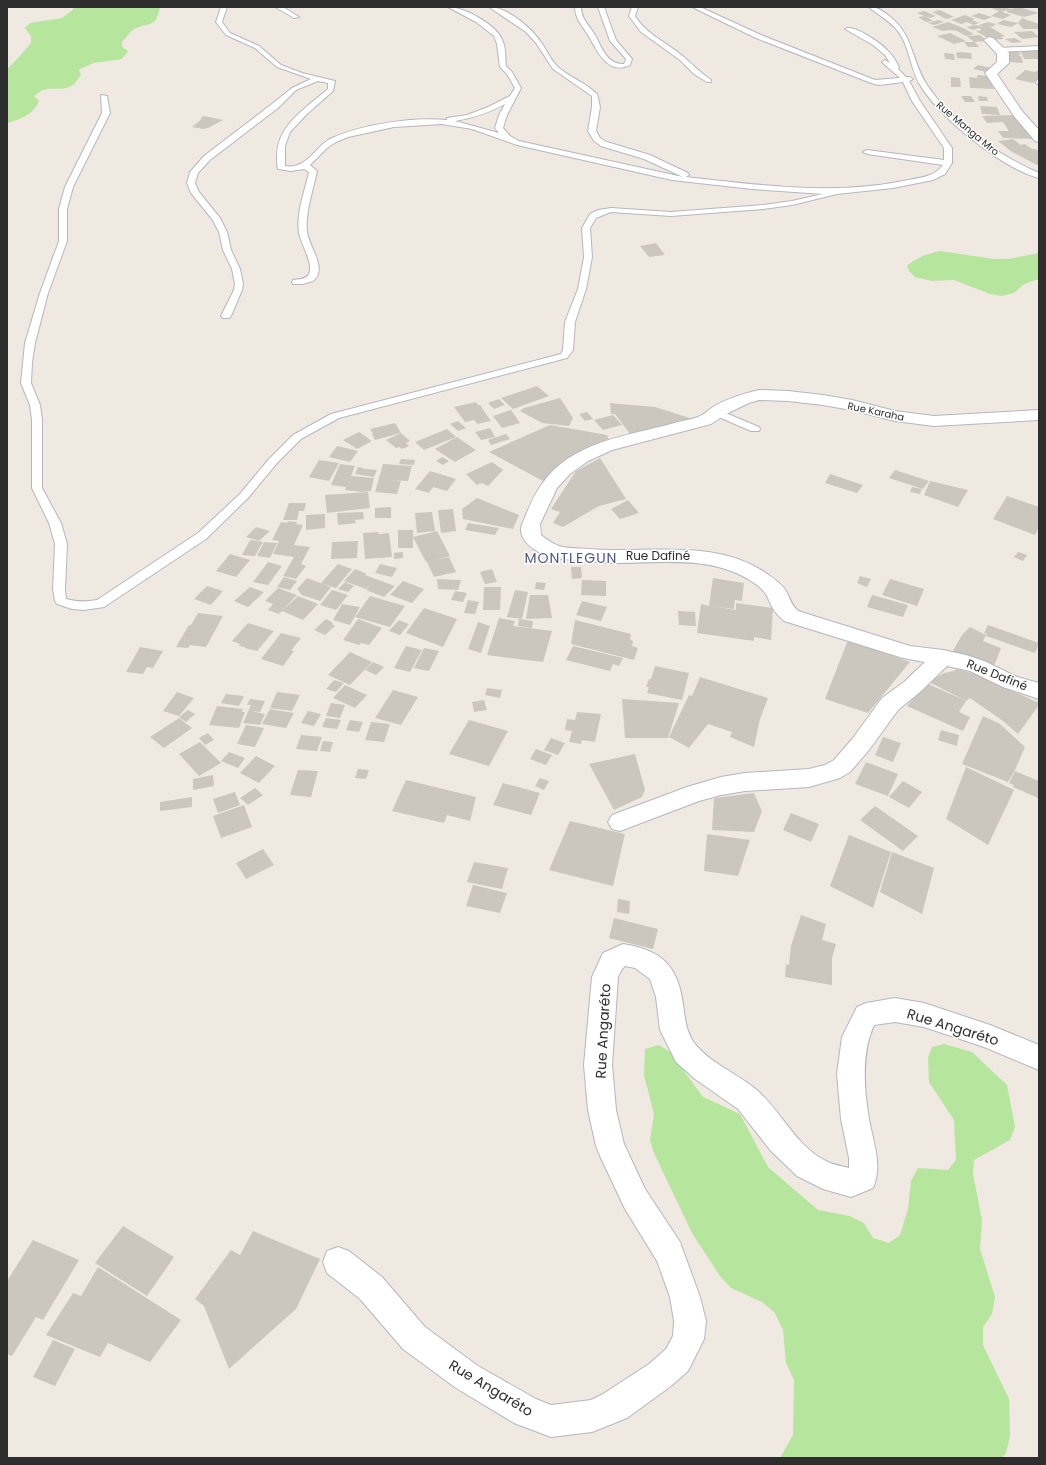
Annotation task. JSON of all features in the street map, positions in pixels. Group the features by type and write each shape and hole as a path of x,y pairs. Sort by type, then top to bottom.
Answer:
{"street":[{"path":"988,40 1002,52 1003,63 991,73 1005,95 1039,138"},
{"name":"Rue Karaha","path":"716,412 743,399 767,394 823,400 852,405 895,416 934,421 1039,415"},
{"name":"Rue Dafiné","path":"716,412 705,420 606,446 582,457 564,470 549,486 531,524 530,533 533,539 554,552 575,555 613,557 683,555 707,557 728,563 749,571 764,581 777,593 782,606 791,616 804,622 910,653 959,660 977,666 1010,682 1039,691"},
{"path":"620,822 688,796 721,786 745,782 809,778 832,772 842,766 861,744 890,704 912,687 943,657"},
{"name":"Rue Angaréto","path":"338,1262 371,1288 414,1338 467,1377 526,1411 552,1421 592,1416 615,1406 660,1375 677,1360 688,1339 690,1321 685,1297 669,1253 635,1199 610,1146 602,1110 598,1065 605,977 612,962 623,955 640,958 659,971 665,982 669,997 673,1030 686,1053 705,1070 748,1100 764,1118 780,1141 807,1166 823,1175 851,1184 863,1178 863,1158 855,1119 851,1074 855,1037 866,1015 895,1010 924,1015 990,1037 1039,1058"}],"lane":[{"path":"224,7 219,22 228,34 257,47 279,66 300,74 332,81 331,90 300,116 290,128 284,139 281,151 281,167 291,169 305,166 326,145 350,134 397,125 442,122 468,117 491,109 514,97"},
{"path":"278,7 296,17"},
{"path":"451,7 484,25 500,41 503,67 510,73 518,88 500,120 499,128 506,138"},
{"path":"492,7 524,27 536,38 543,52 554,67 583,84 595,95 596,107 592,131 596,139 604,144 647,157 695,181"},
{"path":"578,7 578,14 581,22 590,34 600,53 605,59 618,66 624,66 628,64 629,59 613,41 601,7"},
{"path":"635,7 632,16 639,27 682,59 696,73 709,81"},
{"path":"695,7 715,18 767,40 837,66 873,82 879,83 920,78"},
{"name":"Rue Manga Mro","path":"872,7 883,14 905,37 908,49 920,78 933,99 989,148 1010,163 1039,176"},
{"path":"848,29 867,36 892,58 898,72"},
{"path":"999,50 1039,48"},
{"path":"103,96 106,113 69,187 63,209 63,240 44,293 30,343 27,362 26,383 35,405 37,420 37,488 55,523 61,544 59,589 61,601 78,606 100,604 202,536 244,496 273,461 297,437 314,426 335,416 362,408 396,402 564,356 568,350 570,322 582,289 588,257 586,228 593,216 610,210 671,214 763,207 807,200 836,192 893,186 921,181 942,172 948,163 948,148 916,101 905,80 898,72 885,62"},
{"path":"226,316 238,290 239,284 236,269 227,250 223,232 216,218 195,193 191,183 194,172 213,153 280,102 294,89 302,84 318,79"},
{"path":"442,122 465,126 532,146 654,175 752,187 836,192"},
{"path":"867,152 948,163"},
{"path":"296,282 309,279 313,276 314,271 314,262 305,242 303,232 307,193 313,171 305,166"},
{"path":"716,412 755,429"}],"green space":[{"path":"71,7 160,7 156,19 151,24 133,30 122,42 122,47 128,51 122,59 94,63 80,69 81,75 73,85 63,89 43,90 34,97 39,100 37,105 30,113 7,123 7,69 31,43 31,36 25,28 30,23 62,18 74,9"},
{"path":"940,251 994,259 1009,259 1039,253 1039,279 1024,284 1014,293 1002,296 990,294 954,280 932,281 915,277 909,271 907,266 918,258"},
{"path":"944,1044 972,1052 1007,1085 1015,1127 1010,1140 974,1160 973,1174 982,1220 980,1249 995,1297 992,1314 983,1327 983,1345 1009,1399 1010,1436 1006,1453 1002,1458 780,1458 793,1435 794,1380 786,1363 783,1330 775,1313 762,1302 731,1288 720,1276 692,1233 654,1153 650,1140 654,1114 644,1075 645,1049 659,1045 670,1052 703,1097 740,1114 768,1167 818,1210 850,1216 864,1223 873,1238 889,1243 900,1235 908,1209 911,1181 918,1168 948,1170 956,1160 954,1120 929,1082 928,1058 932,1047"}],"building":[{"path":"988,7 1010,7 1007,8 1010,9 1019,7 1039,13 1024,17 1007,12 1007,10 1002,12"},
{"path":"940,10 954,17 946,19 932,12"},
{"path":"924,11 936,16 930,18 917,13"},
{"path":"999,11 1011,15 1003,19 991,16"},
{"path":"979,13 992,17 984,20 971,16"},
{"path":"965,15 975,19 972,20 979,23 973,25 967,22 961,24 951,20"},
{"path":"925,16 933,21 926,22 918,17"},
{"path":"1022,18 1039,24 1039,29 1023,29 1018,23"},
{"path":"938,20 944,22 934,25 928,23"},
{"path":"1003,20 1018,23 1011,27 997,24"},
{"path":"948,22 974,34 966,36 957,31 943,31 932,27"},
{"path":"988,22 996,24 992,27 987,25 1005,36 1001,37 1004,39 991,40 976,31 982,30 979,28 973,30 966,27 975,25 985,27 979,25"},
{"path":"1032,31 1039,37 1022,39 1014,32"},
{"path":"950,33 966,41 954,44 937,36"},
{"path":"980,35 987,41 974,42 967,36"},
{"path":"1015,38 1022,42 1012,43 1005,39"},
{"path":"964,42 975,42 979,47 968,47"},
{"path":"1006,50 1018,51 1021,55 1017,56 1021,56 1023,63 1009,62"},
{"path":"1020,50 1038,50 1039,59 1024,59"},
{"path":"944,53 954,54 955,60 945,59"},
{"path":"956,53 971,53 972,59 957,58"},
{"path":"978,65 991,68 986,72 973,69"},
{"path":"1025,70 1035,72 1039,70 1039,78 1033,83 1015,79"},
{"path":"977,75 990,76 989,78 994,89 970,88 969,77 977,78"},
{"path":"951,77 960,78 961,87 951,87"},
{"path":"961,96 971,96 975,102 965,102"},
{"path":"978,96 987,97 988,101 979,101"},
{"path":"980,106 997,107 1000,115 982,114"},
{"path":"1016,115 1035,139 1003,138 998,131 1009,131 1003,122 987,123 982,116"},
{"path":"204,116 223,120 208,128 203,129 192,127"},
{"path":"1013,139 1021,145 1025,144 1032,149 1039,151 1039,166 1012,152 998,141"},
{"path":"656,243 665,255 649,257 640,246"},
{"path":"537,386 549,396 513,409 501,398"},
{"path":"560,398 573,418 569,426 542,423 520,411 524,408"},
{"path":"499,399 505,405 494,409 488,403"},
{"path":"476,402 480,405 491,421 477,424 474,420 465,422 454,407"},
{"path":"610,403 655,407 693,419 633,438 615,414 611,414"},
{"path":"511,410 520,423 502,428 493,416"},
{"path":"587,412 593,419 585,421 579,414"},
{"path":"613,415 622,425 603,430 594,420"},
{"path":"458,421 466,428 458,431 450,424"},
{"path":"395,423 401,433 375,440 370,429"},
{"path":"550,425 607,435 610,442 561,468 543,481 489,452"},
{"path":"490,428 495,437 481,440 475,432"},
{"path":"447,429 456,437 424,450 415,442"},
{"path":"359,432 372,441 357,449 343,440"},
{"path":"401,433 410,441 406,443 409,446 402,449 399,447 396,448 386,440"},
{"path":"506,434 510,439 491,445 488,440"},
{"path":"457,437 476,450 455,462 435,449"},
{"path":"337,446 358,451 350,462 329,457"},
{"path":"442,457 449,461 443,465 436,461"},
{"path":"600,458 626,499 599,506 563,527 553,523 560,512 551,509 576,471"},
{"path":"401,459 415,460 414,465 399,464"},
{"path":"319,460 339,463 329,481 309,477"},
{"path":"492,462 503,470 488,486 482,483 477,485 466,474"},
{"path":"340,464 355,466 351,476 374,478 371,491 361,492 345,490 346,487 331,485"},
{"path":"383,464 412,466 408,481 387,480 401,481 397,494 375,492"},
{"path":"358,467 377,470 374,477 355,474"},
{"path":"895,470 929,481 923,489 889,478"},
{"path":"430,471 456,479 447,491 433,487 429,493 415,489"},
{"path":"830,474 863,485 857,493 825,483"},
{"path":"930,481 968,490 958,507 924,495"},
{"path":"912,487 922,489 920,494 910,492"},
{"path":"368,492 370,508 327,513 325,495"},
{"path":"1007,496 1039,507 1039,527 1035,535 993,519"},
{"path":"477,498 519,515 513,529 463,519 462,509"},
{"path":"628,500 639,513 620,519 611,509"},
{"path":"289,503 306,503 304,511 299,511 297,520 283,520"},
{"path":"391,507 391,518 375,518 375,508"},
{"path":"453,509 456,531 441,533 438,510"},
{"path":"363,512 364,519 355,520 356,523 338,525 337,513"},
{"path":"432,512 435,531 417,533 415,513"},
{"path":"325,514 325,528 306,530 306,515"},
{"path":"288,521 297,522 296,524 303,525 294,545 310,547 301,564 306,566 296,579 283,576 294,557 273,554 279,541 272,540 281,522 287,523"},
{"path":"468,523 499,528 495,535 465,530"},
{"path":"256,527 270,531 259,541 246,537"},
{"path":"398,530 413,530 413,548 398,548"},
{"path":"437,531 450,556 436,560 449,557 456,572 434,577 413,537"},
{"path":"379,532 378,534 389,533 392,557 365,559 363,533"},
{"path":"250,540 263,542 255,556 242,555"},
{"path":"358,541 357,558 331,559 332,542"},
{"path":"264,542 277,543 270,558 257,556"},
{"path":"403,552 403,558 394,559 394,553"},
{"path":"1018,552 1027,555 1023,561 1014,557"},
{"path":"230,554 250,560 236,577 216,571"},
{"path":"268,562 282,566 268,585 253,582"},
{"path":"338,564 352,569 336,588 321,583"},
{"path":"380,564 397,568 392,577 375,573"},
{"path":"571,567 581,567 582,578 572,579"},
{"path":"355,569 367,574 365,575 395,586 384,597 366,590 372,583 366,589 344,581"},
{"path":"492,569 497,582 485,584 480,572"},
{"path":"860,576 871,579 867,587 857,583"},
{"path":"284,577 297,581 290,590 277,587"},
{"path":"307,578 331,587 320,601 302,595 297,589"},
{"path":"713,578 744,583 742,601 735,600 734,609 711,606 736,610 736,603 773,608 771,640 754,637 754,641 697,633 701,604 709,606"},
{"path":"437,579 461,580 458,590 438,589"},
{"path":"890,579 924,589 917,606 882,595"},
{"path":"582,580 606,581 606,596 581,595"},
{"path":"403,581 424,589 412,603 390,595"},
{"path":"345,582 354,586 348,592 338,589"},
{"path":"536,582 546,583 544,590 535,589"},
{"path":"207,586 223,591 211,605 194,599"},
{"path":"250,587 264,592 248,607 234,601"},
{"path":"484,587 501,587 500,610 483,610"},
{"path":"278,588 297,595 279,614 268,610 273,604 265,601"},
{"path":"332,590 348,595 336,610 320,605"},
{"path":"515,590 528,592 522,619 507,617"},
{"path":"455,591 467,593 463,602 451,600"},
{"path":"530,595 548,595 552,618 526,619"},
{"path":"872,595 908,605 903,617 867,607"},
{"path":"298,596 318,604 303,620 282,611"},
{"path":"370,596 405,606 390,627 355,617"},
{"path":"468,600 479,602 475,614 464,613"},
{"path":"582,601 607,607 601,621 576,615"},
{"path":"342,604 360,607 350,625 333,620"},
{"path":"424,608 457,619 443,647 406,633"},
{"path":"678,611 695,612 696,626 679,625"},
{"path":"198,613 223,616 206,647 190,645 188,648 176,647 189,625 191,625"},
{"path":"499,618 515,621 513,626 552,631 543,662 487,655"},
{"path":"326,619 335,626 325,635 314,630"},
{"path":"358,619 382,628 369,645 361,643 359,645 343,640"},
{"path":"519,619 533,621 532,628 518,626"},
{"path":"399,620 409,624 400,635 389,631"},
{"path":"575,620 631,634 630,640 633,641 632,646 638,648 634,660 571,644"},
{"path":"478,622 490,626 481,653 468,649"},
{"path":"248,623 274,631 257,651 239,646 240,644 232,641"},
{"path":"988,625 1039,643 1035,653 986,636 987,634 984,633"},
{"path":"970,627 986,635 983,641 1001,648 992,671 951,654 962,635"},
{"path":"281,633 301,638 291,651 294,651 283,666 261,659"},
{"path":"848,640 910,662 868,713 825,699"},
{"path":"406,646 422,650 410,672 394,668"},
{"path":"573,646 623,658 619,666 613,664 610,671 566,660"},
{"path":"140,647 163,651 153,668 147,667 143,674 126,672"},
{"path":"424,648 439,651 429,671 414,668"},
{"path":"350,652 372,662 350,685 328,675"},
{"path":"373,662 384,667 376,675 365,670"},
{"path":"655,666 689,673 682,700 647,693 649,687 646,687 649,679 651,679"},
{"path":"957,669 975,674 1039,703 1039,705 1018,734 1003,721 970,698 966,701 929,682 944,673"},
{"path":"700,677 768,698 760,719 754,747 730,737 732,732 708,724 689,748 669,737 689,695 692,696"},
{"path":"334,680 344,683 336,692 326,689"},
{"path":"926,683 966,701 959,712 970,717 963,731 907,706"},
{"path":"345,685 367,695 355,708 333,698"},
{"path":"487,688 502,690 500,698 485,695"},
{"path":"393,690 418,697 401,725 375,718"},
{"path":"177,692 194,698 179,716 163,711"},
{"path":"277,692 300,695 292,711 270,708"},
{"path":"226,694 244,696 239,706 221,703"},
{"path":"250,699 265,701 260,712 251,711 265,714 260,725 243,723 251,705 247,705"},
{"path":"622,699 679,703 668,738 625,738"},
{"path":"484,700 487,710 474,712 472,702"},
{"path":"331,703 345,705 340,718 326,716"},
{"path":"217,706 243,709 242,712 245,712 239,728 209,725"},
{"path":"270,709 294,713 286,728 262,724"},
{"path":"188,710 195,714 186,722 179,717"},
{"path":"308,711 321,714 314,726 301,723"},
{"path":"577,712 601,714 595,742 582,740 581,744 569,742 572,731 565,730 567,719 575,720"},
{"path":"983,716 1000,724 1025,747 1008,782 962,764"},
{"path":"179,718 192,728 164,748 150,737"},
{"path":"326,718 341,720 337,729 322,727"},
{"path":"350,720 363,722 359,732 346,730"},
{"path":"469,720 508,731 489,766 449,754"},
{"path":"371,722 390,724 384,742 365,740"},
{"path":"246,725 264,728 255,747 237,744"},
{"path":"941,730 959,735 957,746 938,740"},
{"path":"208,733 214,740 205,745 199,738"},
{"path":"301,735 322,737 317,751 296,749"},
{"path":"883,737 901,743 893,762 875,755"},
{"path":"551,738 565,743 558,755 544,750"},
{"path":"323,741 333,742 330,752 320,751"},
{"path":"200,742 221,763 199,776 179,754"},
{"path":"536,749 552,755 546,765 530,759"},
{"path":"229,752 245,758 238,768 221,761"},
{"path":"635,754 645,790 642,797 614,810 589,764"},
{"path":"256,756 275,766 259,783 240,773"},
{"path":"866,762 898,774 888,796 855,784"},
{"path":"966,767 1014,790 988,845 946,819"},
{"path":"358,769 369,770 366,779 355,778"},
{"path":"298,770 318,771 311,797 290,795"},
{"path":"1015,771 1039,781 1038,798 1013,787 1014,785 1009,783"},
{"path":"213,775 214,786 193,790 193,779"},
{"path":"540,778 549,781 544,790 535,786"},
{"path":"406,780 476,797 470,821 447,815 444,823 392,811"},
{"path":"903,781 922,792 909,808 889,797"},
{"path":"503,783 540,793 531,815 493,805"},
{"path":"255,788 263,795 248,805 240,798"},
{"path":"235,792 240,805 218,813 213,799"},
{"path":"754,793 762,811 754,832 712,830 714,798"},
{"path":"192,797 192,807 160,811 160,802"},
{"path":"244,805 252,827 221,838 213,816"},
{"path":"875,806 918,836 903,851 860,820"},
{"path":"791,813 819,824 811,842 783,830"},
{"path":"570,821 625,834 613,886 549,870"},
{"path":"707,834 750,840 738,876 704,871"},
{"path":"849,835 891,852 873,908 830,886"},
{"path":"263,849 274,865 246,879 236,863"},
{"path":"892,852 934,868 922,914 880,892"},
{"path":"474,862 508,868 502,889 467,882"},
{"path":"473,885 507,893 500,913 466,906"},
{"path":"618,899 630,901 629,914 617,912"},
{"path":"801,915 826,924 822,940 836,944 832,958 832,985 785,977 786,964 789,965 791,946"},
{"path":"614,918 658,929 653,949 609,938"},
{"path":"123,1226 174,1257 147,1296 95,1263"},
{"path":"253,1231 320,1259 296,1309 229,1369 204,1306 195,1299 231,1250 240,1255"},
{"path":"33,1240 79,1260 43,1320 36,1317 12,1356 7,1354 7,1281"},
{"path":"98,1267 181,1320 150,1362 108,1343 100,1357 46,1335 73,1293 81,1296"},
{"path":"53,1340 75,1349 55,1386 33,1377"}],"district":[{"name":"MONTLEGUN","path":"571,558"}]}
